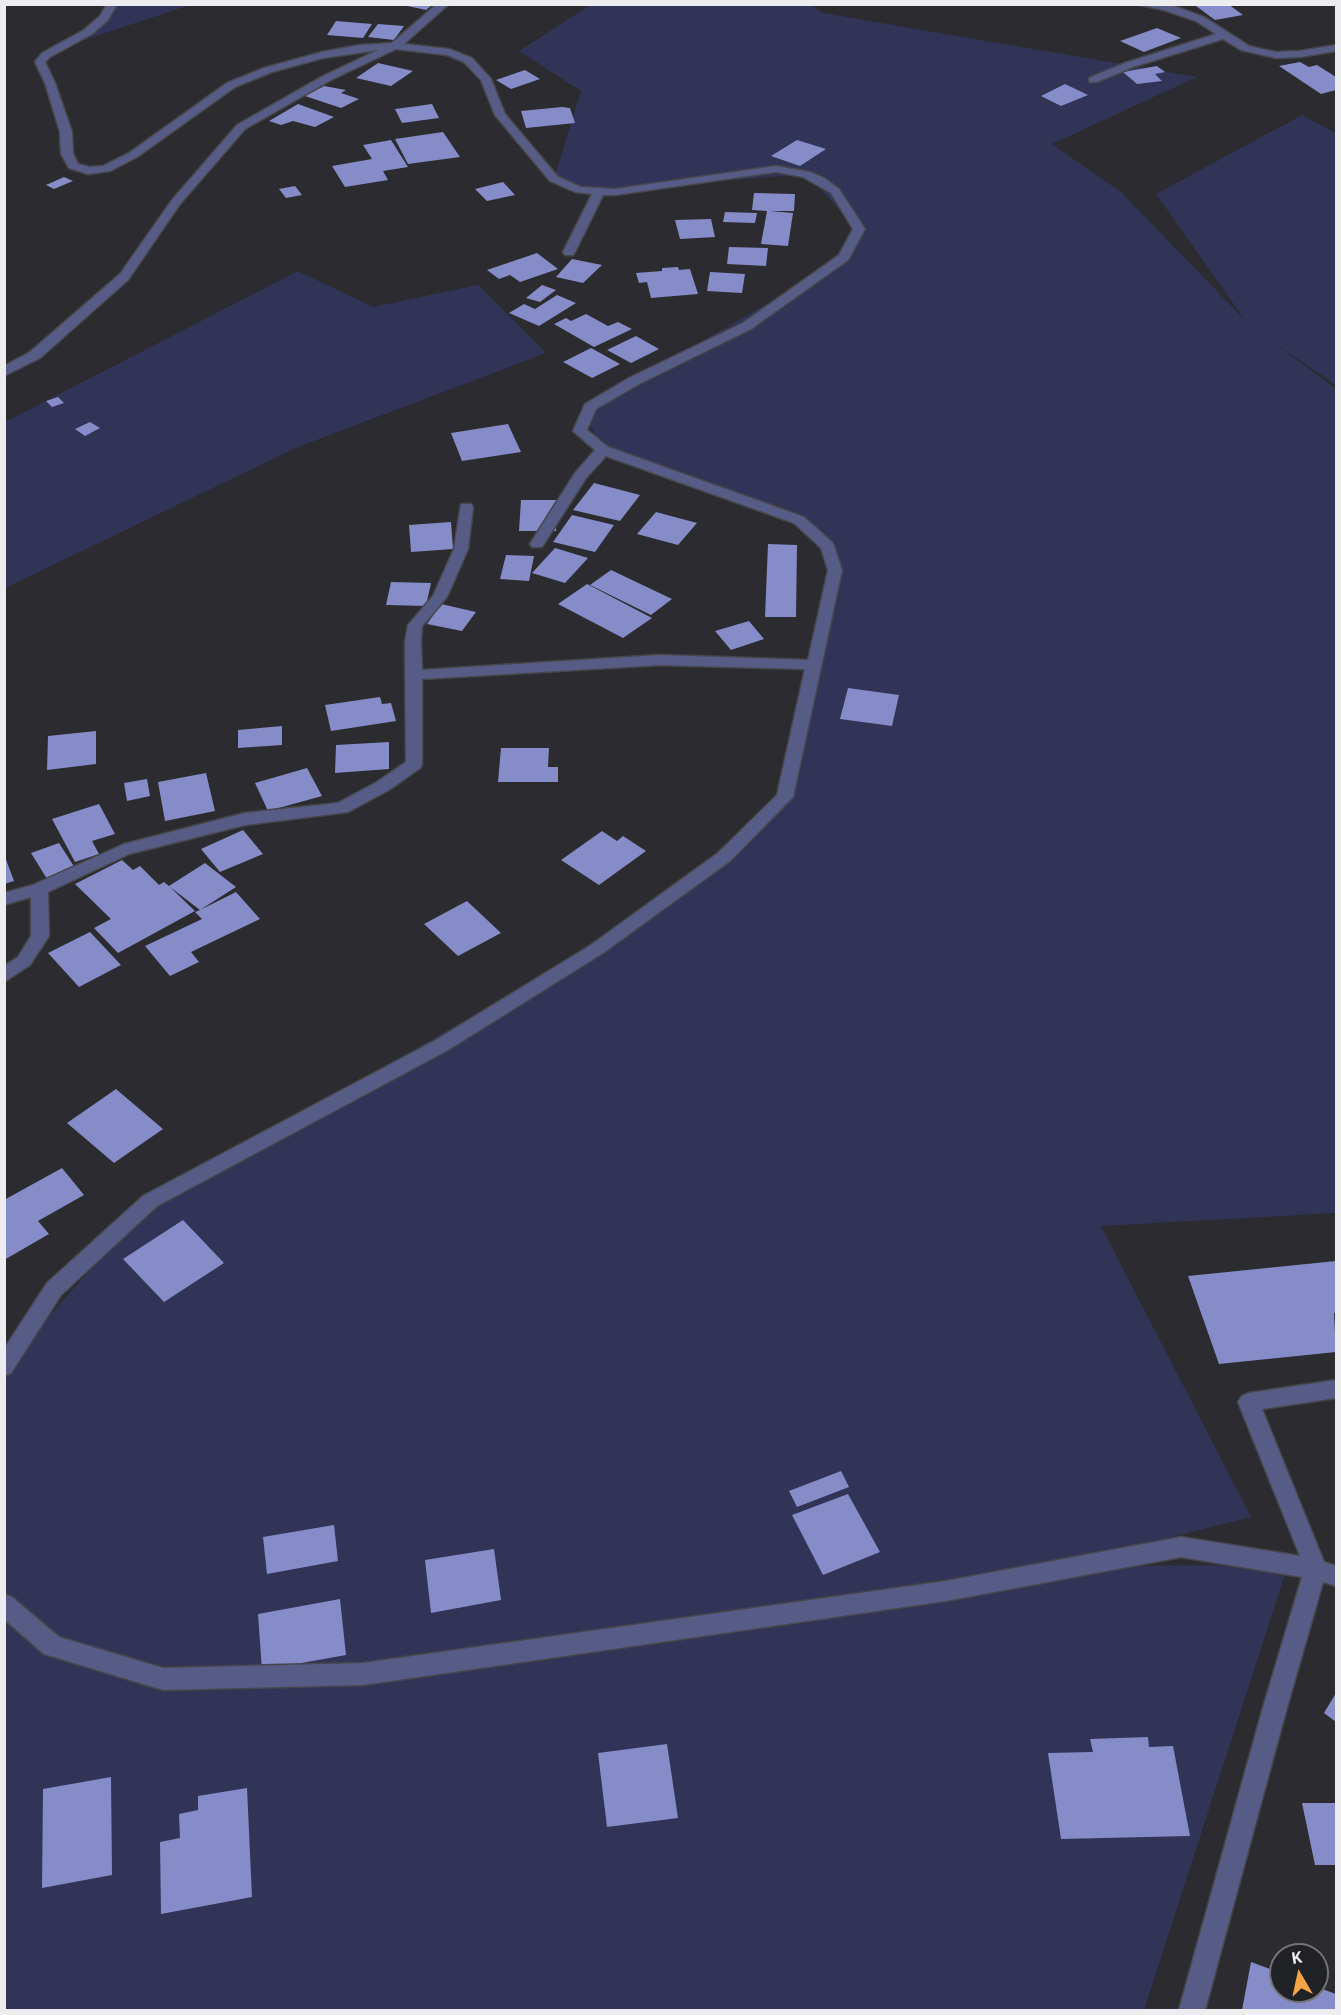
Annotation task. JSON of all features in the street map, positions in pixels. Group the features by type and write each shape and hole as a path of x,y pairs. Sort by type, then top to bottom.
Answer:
{"street":[{"path":"4,1367 54,1289 150,1201 442,1045 597,950 724,857 785,796 835,570 828,546 799,520 603,450 580,431 590,407 634,381 747,326 844,257 859,229 836,191 806,174 776,170 615,192 579,190 554,179 500,115 486,80 468,60 449,52 394,46 360,48 322,55 268,70 231,85 133,155 106,169 88,171 73,166 67,154 66,132 50,83 40,62 46,56 88,32 104,18 112,4"},
{"path":"4,372 35,355 124,277 176,202 242,127 327,78 394,46 444,4"},
{"path":"1141,4 1179,11 1200,19 1245,48 1276,55 1336,48"},
{"path":"1093,80 1129,65 1224,35"},
{"path":"570,252 599,191"},
{"path":"537,544 580,476 603,450"},
{"path":"4,899 39,890 123,850 245,819 342,808 383,786 414,764 415,675 412,642 415,625 440,597 461,549 466,507"},
{"path":"415,675 660,660 814,665"},
{"path":"4,976 24,961 40,936 39,890"},
{"path":"1192,2010 1274,1711 1326,1572 1250,1402 1336,1389"},
{"path":"4,1604 52,1646 163,1679 363,1674 946,1591 1181,1547 1326,1572"}],"shaded area":[{"path":"810,4 823,13 1197,77 1052,144 1121,192 1245,320 1156,194 1302,115 1336,133 1336,385 1276,344 1336,389 1336,1213 1101,1226 1251,1517 1057,1566 1288,1565 1144,2010 5,2010 5,1367 150,1201 626,928 785,796 834,570 799,520 603,450 586,417 634,381 823,271 858,229 806,174 599,191 554,179 581,91 519,51 590,5"},
{"path":"112,5 190,5 60,48 88,32"},
{"path":"298,271 373,307 478,285 546,353 298,447 5,588 5,422"}],"building":[{"path":"1228,4 1243,15 1215,20 1196,6"},
{"path":"403,5 432,5 426,10"},
{"path":"336,21 372,24 363,38 327,35"},
{"path":"378,24 404,26 394,40 368,37"},
{"path":"1157,28 1181,38 1144,52 1120,41"},
{"path":"1300,62 1309,67 1317,65 1336,77 1336,90 1321,94 1279,66"},
{"path":"378,63 413,71 391,86 356,78"},
{"path":"1157,66 1165,72 1155,74 1162,81 1137,84 1123,72"},
{"path":"525,70 540,79 511,89 496,80"},
{"path":"1065,84 1088,95 1061,106 1041,96"},
{"path":"324,86 346,90 341,93 359,99 341,108 305,96"},
{"path":"298,104 334,117 315,127 293,121 281,125 269,121"},
{"path":"432,104 439,118 402,123 395,109"},
{"path":"570,108 575,123 526,128 521,111"},
{"path":"443,132 460,157 408,164 395,139"},
{"path":"391,140 408,167 383,171 388,180 345,187 332,166 372,159 363,145"},
{"path":"797,140 826,149 800,166 771,156"},
{"path":"64,177 73,181 54,189 46,185"},
{"path":"503,182 515,195 487,201 475,189"},
{"path":"295,186 302,195 286,198 279,189"},
{"path":"754,193 795,194 794,211 770,211 793,213 788,246 761,244 767,211 752,210"},
{"path":"725,212 757,213 755,223 723,222"},
{"path":"711,219 715,237 680,239 675,220"},
{"path":"729,247 768,248 766,266 727,264"},
{"path":"537,253 558,269 520,282 510,275 499,279 487,270"},
{"path":"572,259 602,265 583,283 556,277"},
{"path":"678,267 679,270 690,269 698,294 651,298 647,282 639,283 636,273 662,271 662,268"},
{"path":"710,272 745,274 742,293 707,291"},
{"path":"542,285 556,290 540,302 526,298"},
{"path":"557,295 576,303 539,326 509,313 524,304 535,309"},
{"path":"586,314 608,326 618,322 632,329 594,347 554,324 566,318 571,321"},
{"path":"636,336 659,349 631,363 607,350"},
{"path":"591,348 620,364 592,378 563,362"},
{"path":"58,397 64,403 52,407 46,401"},
{"path":"90,422 100,428 85,436 75,429"},
{"path":"508,424 521,452 462,461 451,433"},
{"path":"594,483 640,495 620,521 573,510"},
{"path":"521,500 557,500 556,531 519,531"},
{"path":"656,512 697,523 678,545 637,534"},
{"path":"572,515 614,525 595,552 553,542"},
{"path":"451,522 453,549 411,552 409,525"},
{"path":"768,544 797,545 796,617 765,617"},
{"path":"555,548 588,558 565,583 532,573"},
{"path":"506,555 534,556 529,581 500,579"},
{"path":"611,570 672,599 651,615 590,585"},
{"path":"391,582 431,583 426,606 386,605"},
{"path":"587,584 652,618 623,638 558,604"},
{"path":"441,604 476,612 462,631 427,624"},
{"path":"749,621 764,639 731,650 715,631"},
{"path":"848,688 899,695 892,726 840,719"},
{"path":"380,697 382,704 391,703 396,721 331,731 325,705"},
{"path":"282,726 282,745 238,748 238,730"},
{"path":"96,731 96,764 47,770 48,736"},
{"path":"389,742 389,769 335,773 336,745"},
{"path":"501,748 549,748 548,767 558,767 558,782 498,782"},
{"path":"307,768 322,796 268,811 255,783"},
{"path":"206,773 215,811 165,821 158,782"},
{"path":"147,779 150,796 127,801 124,783"},
{"path":"99,804 115,834 92,841 99,854 75,862 52,819"},
{"path":"243,830 263,854 220,872 201,849"},
{"path":"602,831 617,841 623,836 646,851 599,885 561,860"},
{"path":"59,843 75,868 47,879 31,853"},
{"path":"4,854 14,881 4,884"},
{"path":"122,860 133,870 140,866 159,885 164,882 169,886 205,863 236,887 200,910 170,887 195,911 118,953 94,928 111,919 75,884"},
{"path":"236,892 260,919 191,952 199,962 170,976 145,946 202,919 195,912"},
{"path":"467,901 501,933 458,956 424,924"},
{"path":"90,932 121,965 79,987 48,953"},
{"path":"116,1089 163,1129 114,1163 67,1123"},
{"path":"62,1168 84,1195 38,1221 49,1234 4,1260 4,1200"},
{"path":"183,1220 224,1263 164,1302 123,1259"},
{"path":"1336,1261 1336,1313 1334,1313 1336,1352 1219,1364 1188,1276"},
{"path":"841,1471 849,1487 797,1507 789,1491"},
{"path":"848,1494 880,1552 823,1575 792,1515"},
{"path":"334,1525 338,1561 267,1574 263,1537"},
{"path":"494,1549 501,1600 431,1613 425,1560"},
{"path":"340,1599 346,1655 262,1670 258,1614"},
{"path":"1336,1693 1336,1722 1324,1713"},
{"path":"1148,1737 1149,1747 1173,1746 1190,1836 1061,1839 1048,1753 1093,1752 1090,1739"},
{"path":"667,1744 678,1818 607,1827 598,1753"},
{"path":"111,1777 112,1875 42,1888 43,1789"},
{"path":"247,1788 252,1897 161,1914 160,1842 180,1838 179,1814 198,1810 198,1796"},
{"path":"1302,1803 1336,1803 1336,1865 1315,1865"},
{"path":"1251,1962 1269,1969 1269,2003 1329,2003 1329,1991 1336,1994 1336,2010 1242,2010"}]}
